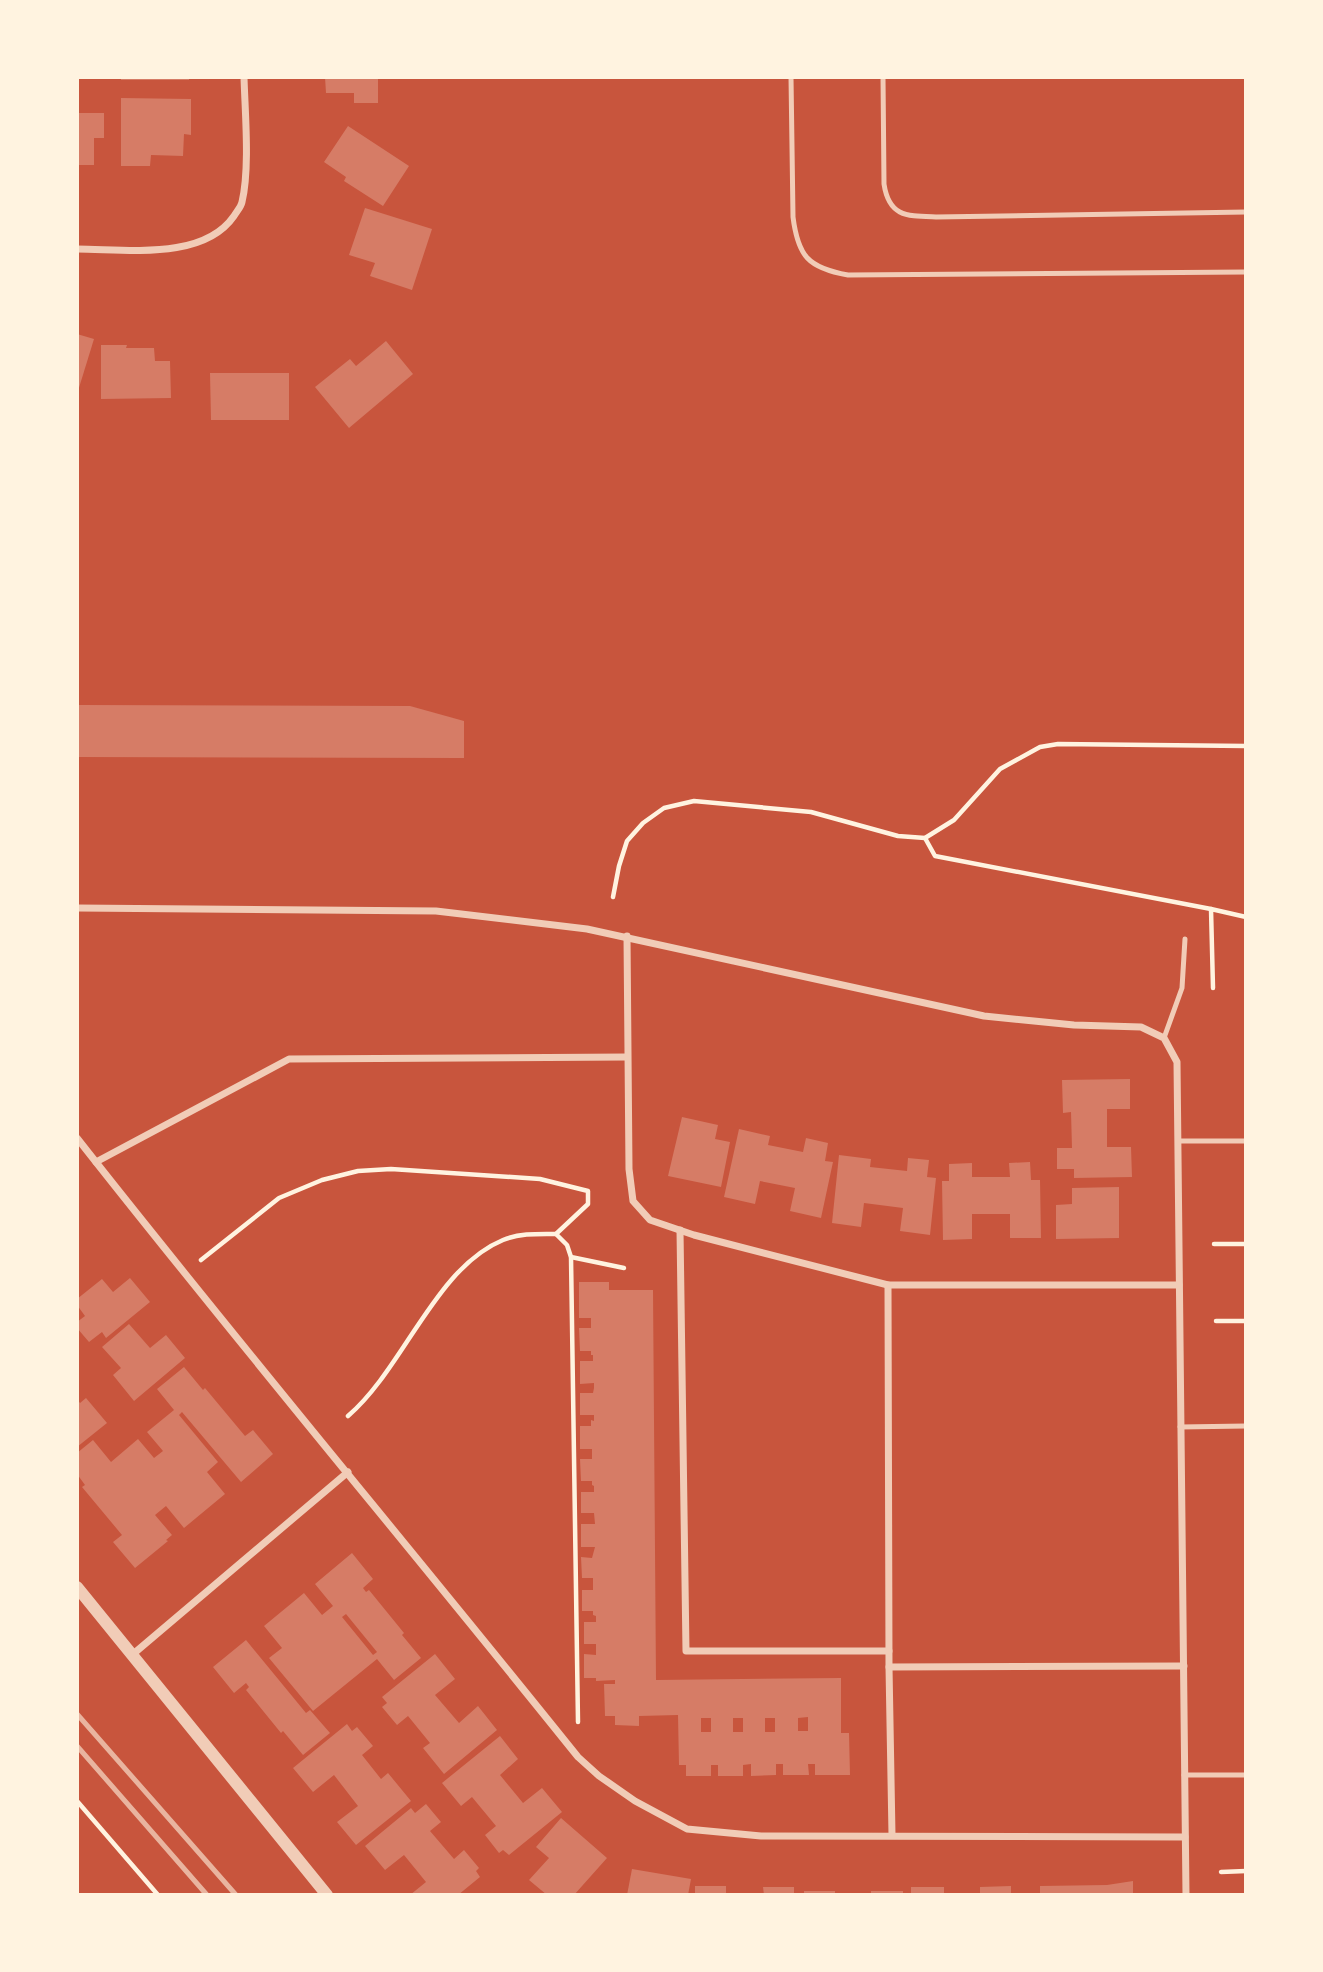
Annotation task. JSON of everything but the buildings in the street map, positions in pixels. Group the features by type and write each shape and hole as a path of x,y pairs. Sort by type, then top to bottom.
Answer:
{"street":[{"path":"77,249 177,249 210,238 227,227 242,204 246,159 244,77"},
{"path":"77,908 436,911 587,929 985,1016 1074,1025 1141,1027 1164,1038 1177,1062 1186,1895"},
{"path":"627,936 629,1169 633,1201 650,1220 888,1285 1180,1285"},
{"path":"96,1162 289,1059 627,1057"},
{"path":"77,1138 184,1275 348,1472 578,1758 635,1801 687,1829 761,1836 1185,1836"},
{"path":"680,1230 686,1651 889,1651"},
{"path":"888,1285 888,1667 892,1835"},
{"path":"132,1655 348,1472"},
{"path":"77,1587 327,1895"},
{"path":"888,1667 1184,1666"}],"lane":[{"path":"791,77 793,217 796,238 805,257 824,271 848,275 1246,272"},
{"path":"883,77 884,184 887,200 900,213 936,217 1246,212"},
{"path":"1164,1038 1182,988 1185,939"},
{"path":"1178,1141 1246,1141"},
{"path":"1181,1427 1246,1426"},
{"path":"1184,1775 1246,1775"}],"path":[{"path":"613,897 627,841 643,823 664,808 694,801 811,812 898,836 925,838 954,820 1000,769 1040,747 1058,744 1246,746"},
{"path":"925,838 935,856 1246,917"},
{"path":"1211,909 1213,988"},
{"path":"184,1275 279,1198 322,1180 358,1171 391,1169 540,1179 588,1191 588,1204 556,1234"},
{"path":"348,1416 367,1399 440,1294 485,1250 504,1239 531,1233 556,1234 567,1245 571,1257 578,1758"},
{"path":"1214,1244 1246,1244"},
{"path":"571,1257 624,1268"},
{"path":"1216,1321 1246,1321"},
{"path":"77,1801 158,1895"},
{"path":"1221,1872 1246,1871"}],"railway":[{"path":"77,1714 236,1895"},
{"path":"77,1746 207,1895"}]}
